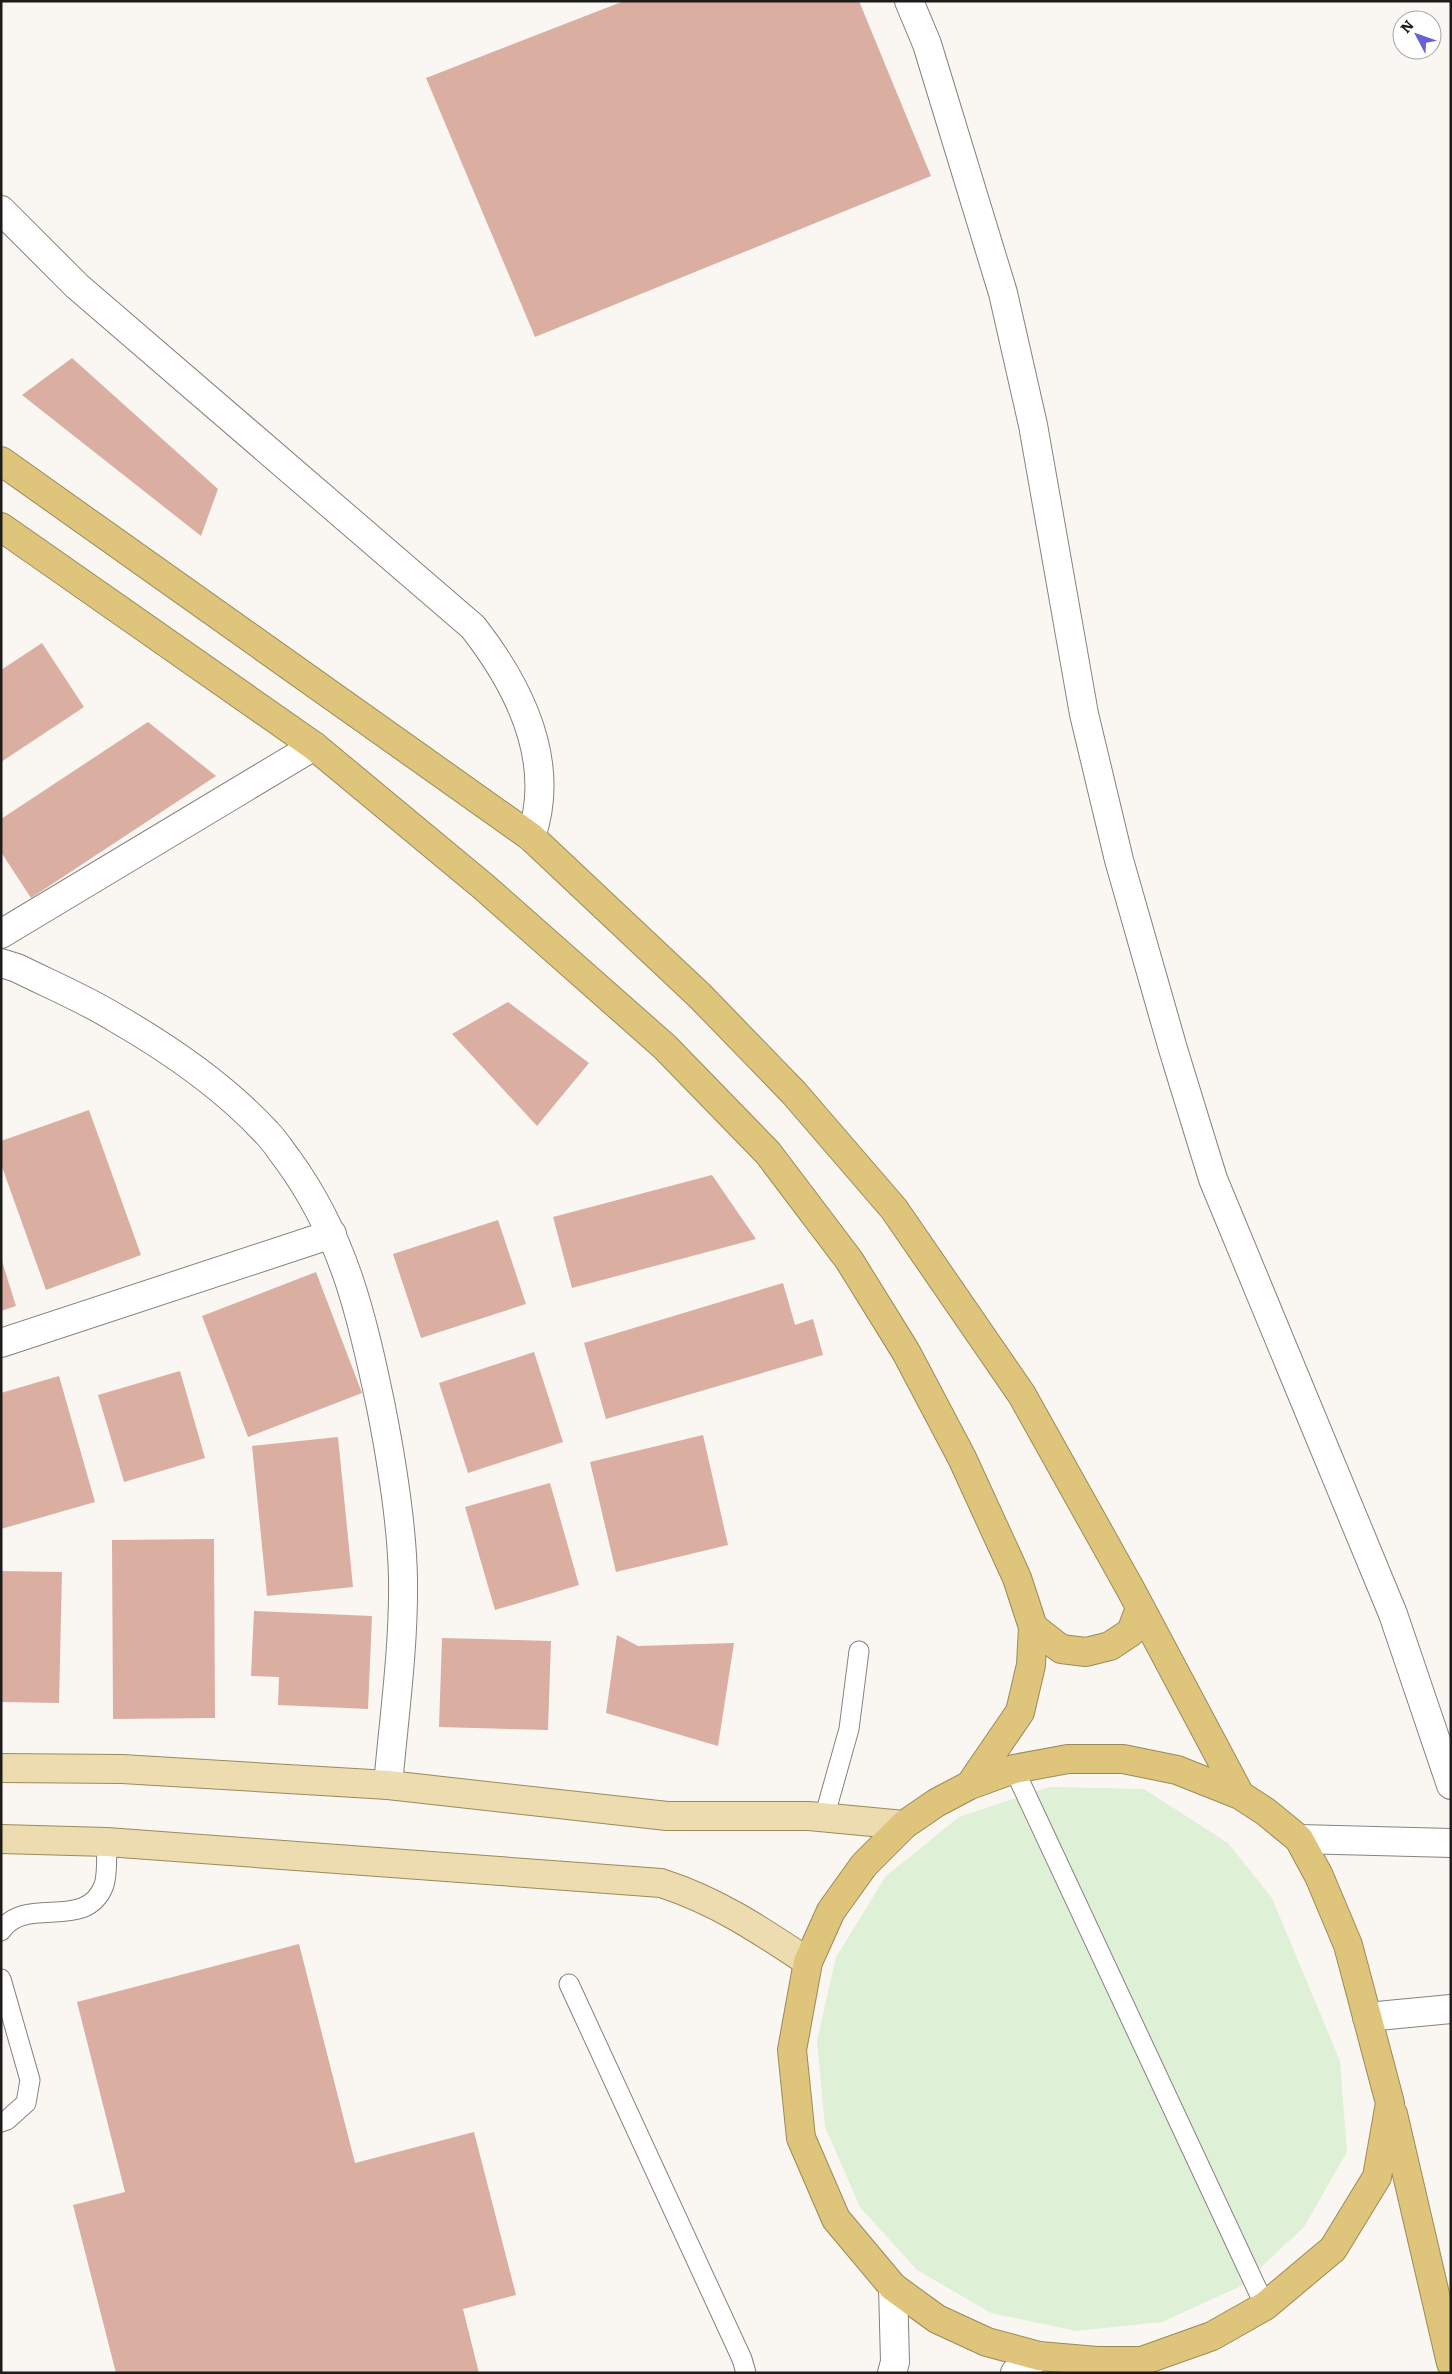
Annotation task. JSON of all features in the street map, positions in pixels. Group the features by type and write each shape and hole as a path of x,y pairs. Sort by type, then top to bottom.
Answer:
{"highway":[{"path":"1,461 531,837 707,1003 794,1093 894,1210 1022,1395 1140,1608 1240,1795"},
{"path":"1,527 314,746 484,887 665,1047 768,1153 849,1260 906,1352 962,1458 1017,1578 1033,1627 1031,1665 1020,1712 970,1785"},
{"path":"1033,1627 1061,1649 1086,1652 1110,1646 1131,1632 1140,1608"},
{"path":"1390,2103 1377,2176 1332,2249 1265,2306 1212,2336 1142,2362 1097,2361 1039,2356 987,2342 937,2319 893,2287 836,2219 801,2138 792,2050 808,1962 831,1911 864,1864 904,1825 936,1803 970,1785 1014,1769 1068,1759 1123,1759 1178,1770 1240,1795 1266,1812 1300,1839 1319,1876 1348,1945 1390,2103 1451,2364"},
{"path":"1142,2362 1168,2373"}],"main road":[{"path":"1,1768 122,1769 388,1785 667,1816 824,1818 904,1825"},
{"path":"1,1839 107,1842 661,1883 694,1894 734,1914 808,1962"}],"street":[{"path":"909,1 927,44 1003,293 1032,425 1084,714 1119,860 1176,1058 1213,1179 1392,1614 1451,1785"},
{"path":"1,210 77,286 473,627 498,662 528,719 541,782 538,818 531,837"},
{"path":"1,934 314,746"},
{"path":"1,963 17,968 113,1016 188,1065 228,1096 268,1134 302,1180 332,1234 348,1273 360,1314 388,1444 397,1513 403,1577 401,1636 388,1785"},
{"path":"1,1343 332,1234"},
{"path":"1300,1839 1451,1842"},
{"path":"1367,2017 1451,2009"},
{"path":"892,2373 895,2362 893,2287"},
{"path":"1015,2373 1039,2356"}],"lane":[{"path":"824,1818 850,1729 859,1651"},
{"path":"1014,1769 1265,2306"},
{"path":"1,1931 21,1914 77,1911 94,1900 104,1884 107,1842"},
{"path":"1,1979 30,2080 26,2103 7,2120 1,2122"},
{"path":"570,1984 742,2359 746,2373"}],"green space":[{"path":"1049,1787 1144,1789 1228,1843 1272,1898 1340,2061 1347,2152 1304,2227 1241,2286 1162,2322 1076,2331 991,2313 917,2270 860,2207 825,2127 817,2041 836,1957 886,1876 959,1817"}],"building":[{"path":"624,1 859,1 931,176 535,337 426,78"},
{"path":"72,358 218,489 201,536 22,395"},
{"path":"42,643 84,707 1,762 1,670"},
{"path":"148,722 216,776 31,898 1,852 1,819"},
{"path":"508,1002 589,1063 537,1126 452,1034"},
{"path":"89,1110 141,1255 46,1290 1,1164 1,1141"},
{"path":"712,1175 756,1239 572,1288 553,1217"},
{"path":"498,1220 526,1304 421,1338 393,1254"},
{"path":"1,1258 16,1306 1,1311"},
{"path":"316,1272 362,1393 248,1437 202,1316"},
{"path":"783,1283 795,1325 813,1319 823,1355 606,1419 584,1343"},
{"path":"534,1352 563,1442 468,1473 439,1383"},
{"path":"180,1371 205,1458 124,1482 98,1395"},
{"path":"59,1376 95,1502 1,1529 1,1393"},
{"path":"703,1435 728,1545 616,1572 590,1462"},
{"path":"338,1437 353,1587 267,1596 252,1446"},
{"path":"550,1483 579,1585 495,1610 465,1507"},
{"path":"214,1539 215,1718 113,1719 112,1540"},
{"path":"1,1571 62,1572 59,1703 1,1702"},
{"path":"254,1611 372,1616 368,1709 278,1705 279,1677 251,1676"},
{"path":"617,1635 638,1646 734,1643 718,1746 606,1713"},
{"path":"442,1638 551,1641 548,1730 439,1727"},
{"path":"299,1944 355,2163 474,2132 516,2295 463,2309 479,2373 116,2373 73,2205 125,2192 77,2002"}]}
